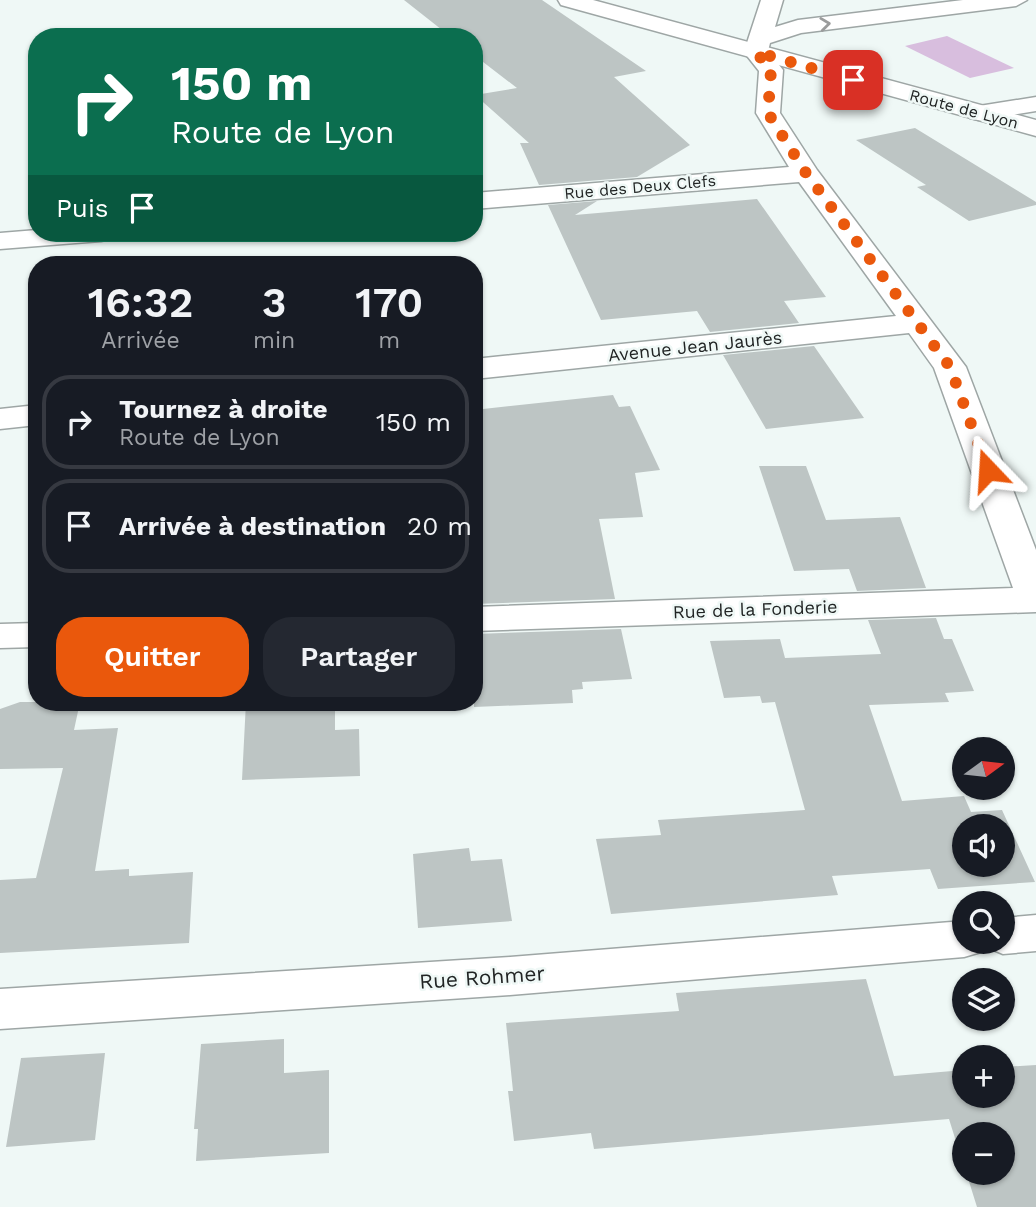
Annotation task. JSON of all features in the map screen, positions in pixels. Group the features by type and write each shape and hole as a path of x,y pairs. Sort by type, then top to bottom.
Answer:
{"street":[{"name":"Route de Lyon","path":"569,0 757,45 1036,128"},
{"path":"772,0 757,45 771,70 768,113 806,173 950,367 1036,600"},
{"path":"757,45 798,27 1016,0"},
{"path":"979,113 1036,104"},
{"name":"Rue des Deux Clefs","path":"483,200 806,173"},
{"path":"0,241 28,239"},
{"name":"Avenue Jean Jaurès","path":"483,368 915,323"},
{"path":"0,419 28,416"},
{"name":"Rue de la Fonderie","path":"483,619 1036,600"},
{"path":"0,636 28,635"},
{"path":"1015,935 1036,933"},
{"name":"Rue Rohmer","path":"0,1009 510,976 952,940"}],"shaded area":[{"path":"947,36 1014,68 970,78 905,46"}],"building":[{"path":"404,0 542,0 646,71 614,77 690,145 637,177 539,185 520,143 529,143 483,102 483,94 517,88 483,62 483,28 440,28"},
{"path":"915,128 1036,202 1036,205 969,221 917,187 926,185 856,140"},
{"path":"757,199 826,297 784,301 799,323 710,332 697,311 601,320 548,205 597,201 575,215"},
{"path":"814,346 864,418 766,429 723,355"},
{"path":"613,395 619,407 630,406 660,470 635,473 643,517 599,519 615,599 483,604 483,409"},
{"path":"759,466 806,466 826,520 900,517 926,588 857,591 849,569 794,571"},
{"path":"936,618 944,639 952,639 974,691 945,693 949,702 869,705 902,801 952,797 952,800 966,800 971,812 1002,810 1004,814 952,814 952,877 1015,877 1015,838 1035,882 938,889 930,869 832,876 838,895 611,914 596,839 661,835 658,820 805,810 775,702 762,703 760,696 724,698 710,641 780,639 785,658 881,654 868,620"},
{"path":"621,629 632,679 582,682 583,689 572,690 573,703 483,707 483,634"},
{"path":"28,702 28,711 78,711 74,730 118,728 95,871 129,869 129,876 193,872 189,943 0,953 0,880 36,878 63,768 0,769 0,709"},
{"path":"246,711 335,711 335,730 359,729 360,776 242,780"},
{"path":"469,848 471,861 502,859 512,921 418,928 413,854"},
{"path":"866,979 894,1076 952,1071 952,1108 1015,1108 1015,1066 1036,1065 1036,1207 977,1207 970,1185 1015,1185 1015,1122 952,1122 952,1129 949,1119 594,1149 591,1133 514,1141 508,1091 513,1091 506,1023 679,1011 676,993"},
{"path":"284,1039 284,1073 329,1070 329,1153 196,1161 198,1129 194,1129 201,1044"},
{"path":"105,1053 95,1140 6,1147 21,1058"}],"route":[{"path":"853,80 756,52 771,70 768,113 806,173 950,367 988,470"}]}
